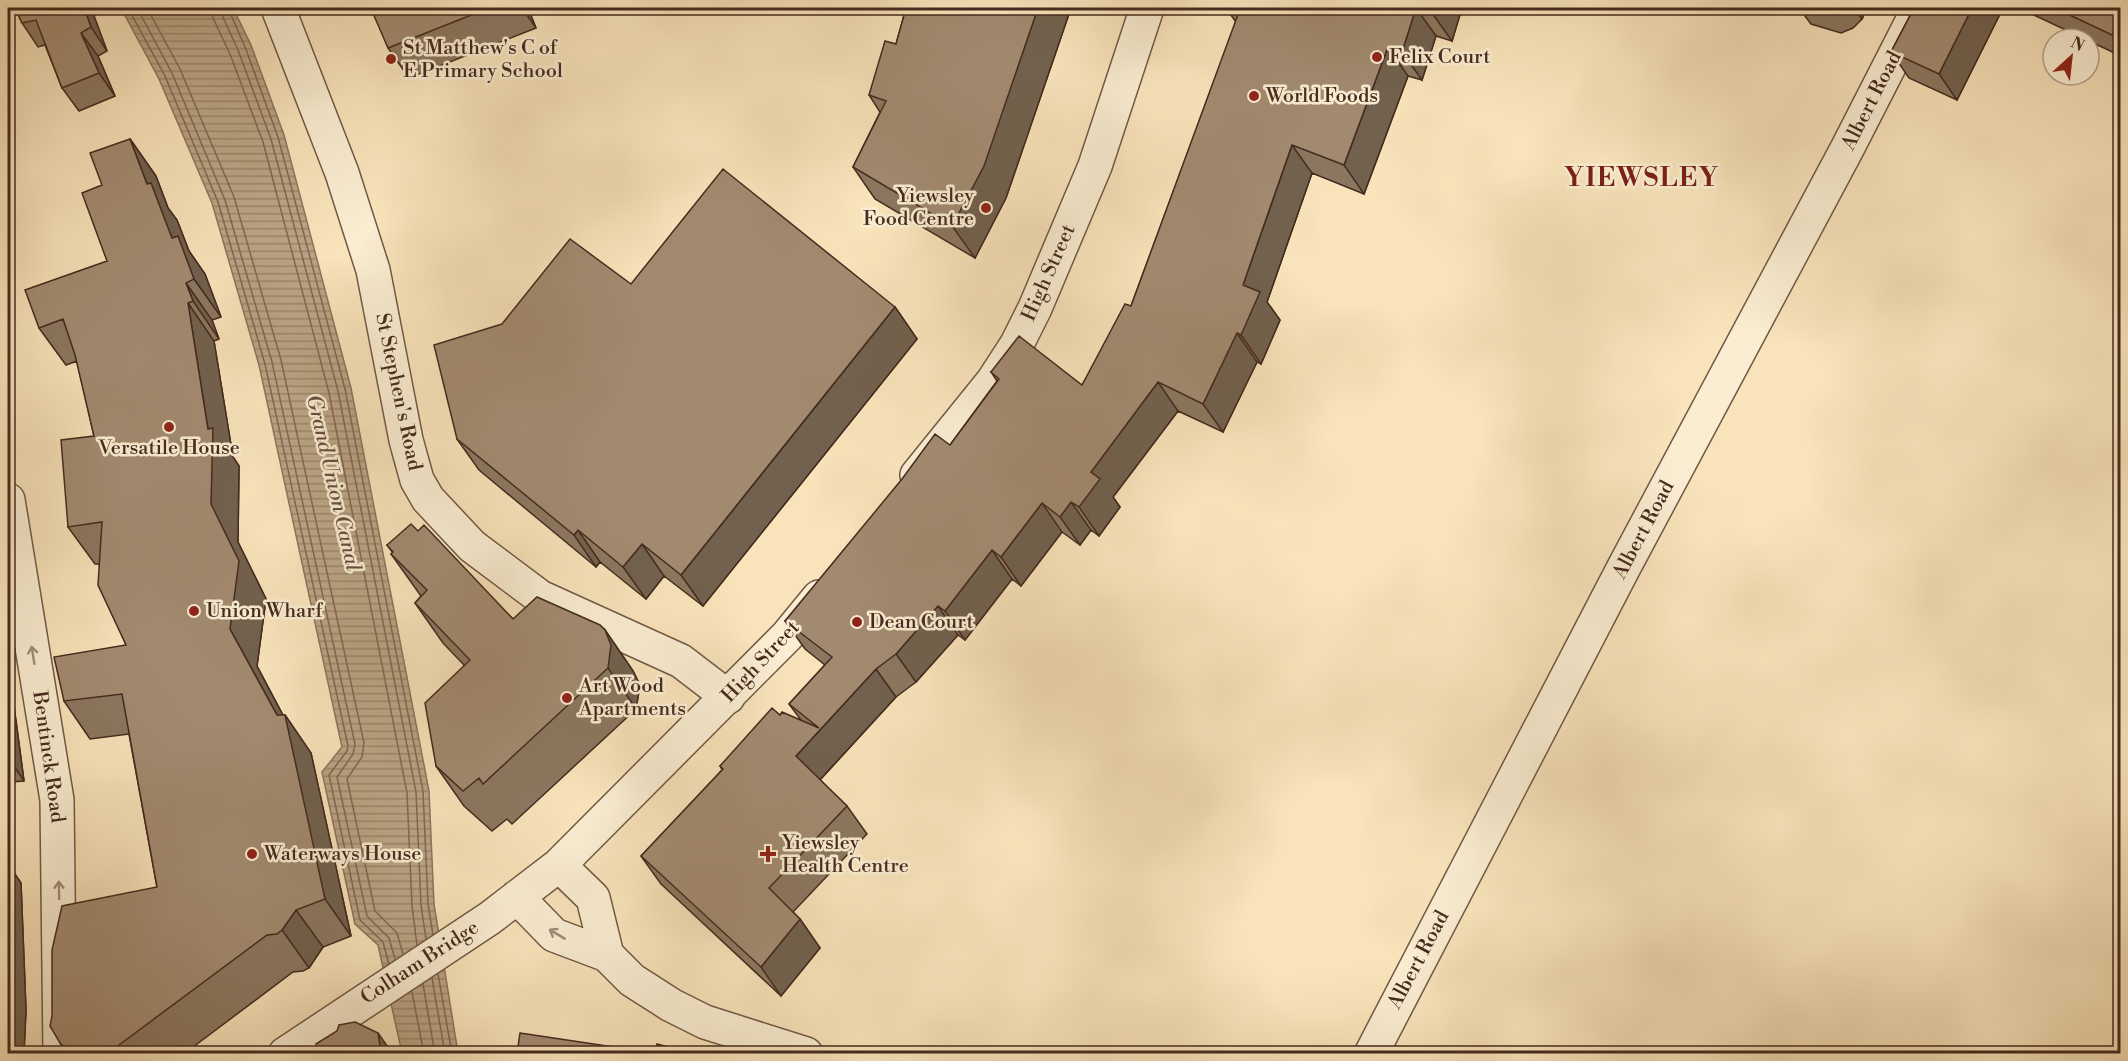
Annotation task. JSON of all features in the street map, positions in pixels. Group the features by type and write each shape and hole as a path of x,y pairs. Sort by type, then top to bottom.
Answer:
{"street":[{"name":"St Stephen's Road","path":"278,8 342,173 374,270 406,440 417,480 428,499 472,546 540,597 681,661 728,697"},
{"name":"High Street","path":"896,501 993,381 1017,344 1035,308 1095,166 1147,8"},
{"name":"Albert Road","path":"1371,1053 1919,8"},
{"name":"Bentinck Road","path":"8,500 57,800 60,1053"},
{"name":"High Street","path":"490,918 558,865 728,697 788,636 838,573"},
{"path":"558,865 592,898 607,956"},
{"path":"517,897 554,935 607,956 632,980 671,1005 705,1022 806,1053"},
{"name":"Colham Bridge","path":"285,1053 490,918"}],"water":[{"name":"Grand Union Canal","path":"121,8 233,8 251,45 284,135 351,388 429,791 434,904 458,1053 402,1053 378,945 355,924 322,772 342,747 259,365 212,203 159,79"}],"building":[{"path":"15,8 84,8 91,27 81,33 99,73 62,88 36,20 22,23"},
{"path":"382,8 489,8 388,48 372,11"},
{"path":"906,8 1038,8 984,166 952,226 853,167 886,101 869,95 885,41 896,44"},
{"path":"1237,8 1416,8 1402,52 1388,47 1344,165 1292,145 1243,285 1260,292 1241,335 1237,333 1203,404 1158,382 1091,472 1100,479 1079,507 1071,502 1060,517 1042,503 1001,557 992,550 945,611 938,606 896,654 876,669 796,756 847,806 769,888 800,919 761,967 641,856 723,769 720,766 772,708 780,715 782,712 819,728 789,704 832,657 785,621 902,479 935,434 950,445 999,379 991,372 1019,336 1082,385 1125,304 1131,306 1240,9"},
{"path":"1416,8 1433,8 1432,13"},
{"path":"1914,8 1972,8 1939,74 1891,52"},
{"path":"2055,8 2121,8 2121,19 2112,35 2101,30 2101,27 2095,27"},
{"path":"130,139 147,184 151,183 172,238 178,236 194,279 186,283 193,301 188,303 208,429 213,428 211,504 239,561 230,629 277,715 285,715 325,899 296,910 277,934 267,935 111,1051 108,1046 78,1053 70,1052 60,1043 50,1026 52,950 62,906 157,887 122,694 64,701 54,657 126,645 98,585 102,522 68,527 61,440 94,436 75,355 63,319 39,328 25,290 107,261 82,193 102,185 90,153"},
{"path":"723,169 895,307 681,575 642,544 623,567 578,530 574,535 457,439 434,345 502,324 570,239 631,284"},
{"path":"411,524 418,531 424,525 513,619 537,597 600,625 605,630 611,645 608,668 483,784 479,778 463,791 436,766 425,703 470,660 415,603 427,590 391,554 393,552 387,545"},
{"path":"355,1022 378,1033 381,1053 317,1053 316,1044 337,1031 339,1025"},
{"path":"520,1033 654,1053 517,1053"},
{"path":"657,1044 692,1053 654,1053"}],"place":[{"name":"Felix Court","path":"1377,57"},
{"name":"St Matthew's C of E Primary School","path":"391,59"},
{"name":"World Foods","path":"1254,96"},
{"name":"Yiewsley Food Centre","path":"986,208"},
{"name":"Versatile House","path":"169,427"},
{"name":"Union Wharf","path":"194,611"},
{"name":"Dean Court","path":"857,622"},
{"name":"Art Wood Apartments","path":"567,698"},
{"name":"Waterways House","path":"252,854"},
{"name":"Yiewsley Health Centre","path":"768,854"}],"district":[{"name":"YIEWSLEY","path":"1642,178"}]}
